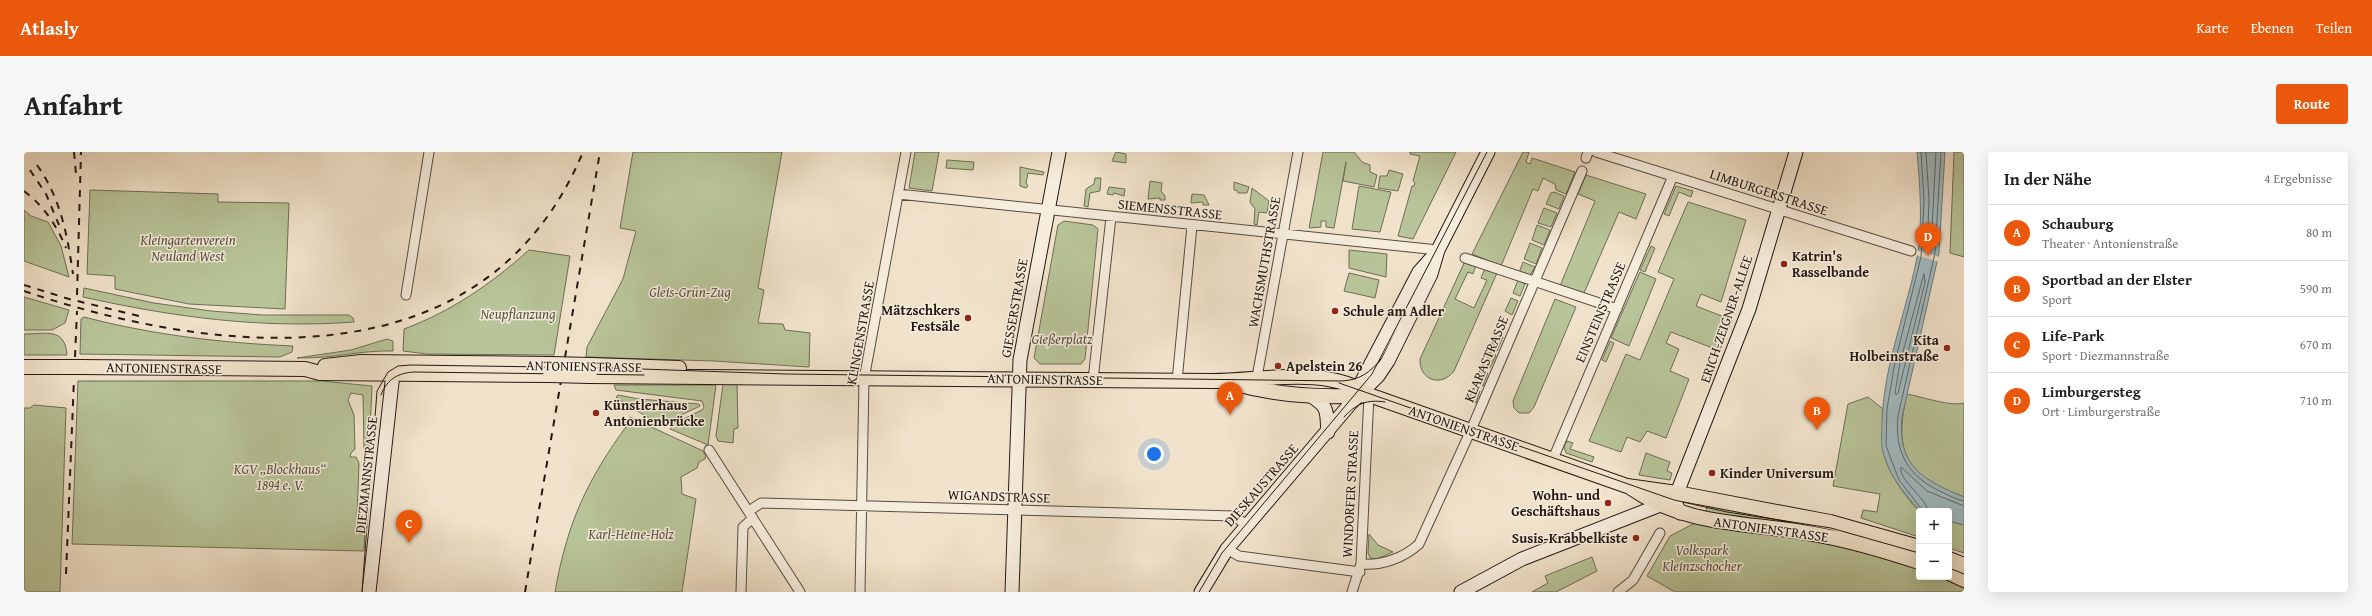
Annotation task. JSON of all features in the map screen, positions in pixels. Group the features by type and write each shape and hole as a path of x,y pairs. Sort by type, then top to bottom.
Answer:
{"main road":[{"name":"ANTONIENSTRASSE","path":"24,367 305,370 320,373 394,368 1093,380 1226,381 1257,377 1333,380 1361,394 1471,430 1627,486 1660,505 1680,513 1716,522 1808,533 1853,543 1916,561"},
{"name":"ANTONIENSTRASSE","path":"1226,381 1269,392 1311,396 1361,394"},
{"name":"ANTONIENSTRASSE","path":"1627,486 1677,493 1844,525 1916,546"},
{"path":"1952,560 1964,565"},
{"path":"1952,574 1964,580"}],"street":[{"path":"406,295 429,152"},
{"name":"KLINGENSTRASSE","path":"860,592 860,506 864,377 906,152"},
{"name":"GIESSERSTRASSE","path":"1012,592 1018,379 1047,209 1059,152"},
{"name":"WACHSMUTHSTRASSE","path":"1257,377 1298,152"},
{"path":"1361,394 1388,361 1431,274 1438,250 1488,152"},
{"name":"LIMBURGERSTRASSE","path":"1596,152 1911,251"},
{"name":"ERICH-ZEIGNER-ALLEE","path":"1677,493 1749,309 1780,210 1796,152"},
{"name":"KLARASTRASSE","path":"1227,549 1239,556 1361,568 1380,564 1413,550 1419,544 1471,430 1582,170"},
{"name":"EINSTEINSTRASSE","path":"1553,459 1673,176"},
{"name":"SIEMENSSTRASSE","path":"898,194 1047,209 1192,226 1438,250"},
{"path":"1093,380 1110,217"},
{"path":"1177,381 1192,226"},
{"path":"1361,394 1375,355 1419,272 1438,250"},
{"path":"1465,258 1534,282 1617,308"},
{"name":"DIEZMANNSTRASSE","path":"369,592 394,368"},
{"name":"DIESKAUSTRASSE","path":"1201,592 1227,549 1361,394"},
{"name":"WINDORFER STRASSE","path":"1352,592 1361,568 1361,394"},
{"path":"1311,396 1322,402 1326,410 1328,432"},
{"path":"709,450 800,592"},
{"path":"1461,592 1522,559 1660,505 1672,499 1677,493"},
{"path":"1677,493 1676,504 1680,513"},
{"name":"WIGANDSTRASSE","path":"751,515 761,503 1234,516 1248,526"},
{"path":"742,592 743,527 751,515"},
{"path":"1618,592 1633,580 1660,533"}],"green space":[{"name":"Gleis-Grün-Zug","path":"633,152 782,152 758,288 764,290 758,323 783,324 785,330 810,333 809,367 714,361 586,357 587,347 623,279 636,231 620,228"},
{"path":"915,152 939,152 932,191 909,188"},
{"path":"1116,152 1126,154 1126,163 1112,161"},
{"path":"1323,152 1354,152 1362,162 1370,165 1370,172 1377,175 1374,187 1343,181 1346,162 1334,228 1326,227 1326,221 1321,221 1321,227 1309,228"},
{"path":"1410,152 1456,152 1413,239 1398,236 1412,186 1414,186 1415,183 1413,181 1420,156 1410,154"},
{"path":"1523,152 1529,152 1526,162 1530,164 1532,158 1575,172 1566,194 1556,190 1555,184 1543,178 1538,191 1533,189 1501,266 1472,254"},
{"path":"1954,152 1964,152 1964,257 1950,253"},
{"path":"947,160 974,162 973,170 946,168"},
{"path":"1020,167 1044,172 1043,175 1028,173 1026,183 1028,186 1026,188 1020,186"},
{"path":"1389,170 1403,174 1398,191 1378,188 1380,176 1387,176"},
{"path":"1586,175 1646,194 1636,219 1619,212 1584,293 1560,286 1595,201 1578,194"},
{"path":"1095,178 1101,178 1100,191 1090,193 1088,207 1084,206 1086,189 1094,184"},
{"path":"1150,181 1162,183 1161,191 1165,196 1165,200 1160,200 1160,198 1148,199"},
{"path":"1234,182 1249,187 1247,193 1238,193 1238,191 1234,190"},
{"path":"1359,186 1391,192 1380,232 1352,229"},
{"path":"1676,186 1693,191 1691,197 1679,192 1669,216 1664,214"},
{"path":"1109,187 1125,189 1124,196 1114,193 1113,195 1107,194"},
{"path":"1252,188 1269,201 1267,213 1259,212 1257,225 1254,224 1255,209 1250,202"},
{"name":"Kleingartenverein Neuland West","path":"90,190 218,194 218,202 289,203 285,309 189,304 115,289 115,276 87,274"},
{"path":"1554,192 1564,196 1559,209 1546,204 1551,193"},
{"path":"1192,194 1204,195 1209,205 1203,205 1203,202 1191,203"},
{"path":"1688,202 1746,220 1721,302 1701,294 1696,306 1732,320 1717,357 1713,355 1715,349 1671,332 1666,343 1679,349 1670,371 1689,379 1666,438 1647,431 1640,442 1627,437 1621,452 1589,441 1626,354 1640,360 1674,279 1658,272"},
{"path":"1544,208 1557,213 1551,227 1538,223"},
{"path":"24,210 31,216 48,222 61,246 69,277 24,261"},
{"name":"Gießerplatz","path":"1064,221 1093,225 1098,229 1085,359 1081,364 1040,364 1034,358 1058,225"},
{"path":"1537,225 1550,230 1544,245 1532,240"},
{"path":"1530,243 1542,248 1536,264 1524,259"},
{"path":"1651,246 1655,248 1645,272 1640,270"},
{"name":"Neupflanzung","path":"529,250 570,256 554,355 427,354 403,351 404,329 438,314 470,296"},
{"path":"1349,250 1387,254 1386,277 1349,268"},
{"path":"1465,261 1476,265 1473,274 1468,272 1455,299 1474,308 1487,280 1481,278 1485,268 1497,273 1454,371 1443,379 1432,379 1427,377 1423,372 1420,359"},
{"path":"1523,262 1535,267 1530,275 1519,273"},
{"path":"1640,272 1656,279 1629,346 1611,338"},
{"path":"1349,273 1379,280 1375,298 1344,291"},
{"path":"1518,280 1525,284 1520,296 1513,293"},
{"path":"84,288 154,303 211,311 262,315 349,315 353,318 354,322 285,324 217,320 184,316 83,297"},
{"path":"24,297 69,310 65,323 52,330 24,330"},
{"path":"1511,298 1518,301 1512,315 1505,311"},
{"path":"1555,299 1576,307 1534,407 1529,413 1519,413 1514,408 1513,401"},
{"path":"84,317 136,329 188,337 240,343 293,346 292,352 280,357 80,354 81,319"},
{"path":"47,333 58,336 63,340 67,355 24,355 24,334"},
{"path":"1496,333 1503,337 1497,351 1490,348"},
{"path":"387,339 393,341 393,351 297,358 351,350"},
{"path":"1610,341 1614,343 1606,362 1602,360"},
{"path":"1488,352 1496,355 1490,368 1482,365"},
{"path":"1480,370 1488,373 1483,386 1475,383"},
{"name":"KGV „Blockhaus“ 1894 e. V.","path":"78,381 322,381 372,386 369,451 364,449 363,395 351,393 348,400 354,415 355,449 351,453 350,457 356,457 359,463 357,519 365,528 364,551 72,544"},
{"path":"723,384 737,384 738,428 734,429 733,443 718,441 716,436"},
{"path":"614,385 716,385 708,445 670,429 675,423 702,410 704,407 702,401 616,390"},
{"path":"1473,388 1480,391 1476,403 1468,400"},
{"path":"1907,394 1944,403 1964,403 1964,497 1933,484 1921,476 1906,456 1903,445 1902,420"},
{"path":"618,395 639,399 699,404 700,406 673,419 666,427 630,407 616,397"},
{"path":"1868,397 1883,409 1884,453 1896,482 1916,508 1916,536 1861,518 1863,510 1877,512 1880,494 1833,486 1848,404"},
{"path":"34,405 66,408 60,592 24,592 24,408 30,408"},
{"name":"Karl-Heine-Holz","path":"630,417 703,451 706,456 705,459 699,462 697,468 681,477 682,494 696,499 682,592 555,592 566,545 581,503 601,464 628,424"},
{"path":"1567,441 1573,443 1570,449 1594,457 1592,462 1566,453 1564,447"},
{"path":"1646,453 1670,462 1667,471 1672,473 1670,480 1639,475"},
{"path":"1707,506 1792,519 1916,550 1916,558 1705,516"},
{"path":"1952,522 1964,525 1964,553 1952,549"},
{"name":"Volkspark Kleinzschocher","path":"1695,523 1808,538 1916,566 1916,580 1952,580 1964,585 1964,592 1675,592 1647,576 1670,536"},
{"path":"1369,534 1378,545 1393,552 1377,559 1370,558 1368,553"},
{"path":"1592,557 1597,571 1556,592 1532,592 1548,583 1545,576"}],"water":[{"path":"1917,152 1945,152 1939,253 1902,417 1902,434 1904,448 1916,469 1936,484 1964,497 1964,525 1952,522 1952,508 1917,508 1896,482 1884,457 1882,448 1883,403 1886,382 1919,246 1919,178"}],"pier":[{"path":"1916,250 1940,257 1939,262 1916,255"}],"tram line":[{"path":"1199,592 1222,553 1372,374 1487,152"},
{"path":"362,592 377,391 388,372 398,366 612,368 786,374 1342,381 1354,379 1364,375 1381,359"},
{"path":"381,395 386,385 398,375 414,372 644,375"},
{"path":"1339,383 1674,500 1727,512 1831,528 1916,552"},
{"path":"1344,417 1353,409 1367,402 1385,402"},
{"path":"1952,569 1964,574"}],"railway":[{"path":"74,152 76,174"},
{"path":"77,295 81,152"},
{"path":"24,291 101,314 181,330 262,338 341,334 416,316 483,281 539,227 583,152"},
{"path":"525,592 600,152"},
{"path":"37,165 52,191 62,217 73,274"},
{"path":"30,170 46,194 59,225"},
{"path":"24,191 44,210 66,248"},
{"path":"24,285 69,299 139,316"},
{"path":"75,357 77,311"},
{"path":"66,574 74,379"}],"place":[{"name":"Limburgersteg","path":"1928,256"},
{"name":"Katrin's Rasselbande","path":"1784,264"},
{"name":"Schule am Adler","path":"1335,311"},
{"name":"Mätzschkers Festsäle","path":"968,318"},
{"name":"Kita Holbeinstraße","path":"1947,348"},
{"name":"Apelstein 26","path":"1278,366"},
{"name":"Künstlerhaus Antonienbrücke","path":"596,413"},
{"name":"Schauburg","path":"1230,415"},
{"name":"Sportbad an der Elster","path":"1817,430"},
{"name":"Kinder Universum","path":"1712,473"},
{"name":"Wohn- und Geschäftshaus","path":"1608,503"},
{"name":"Susis-Krabbelkiste","path":"1636,538"},
{"name":"Life-Park","path":"409,543"}]}
